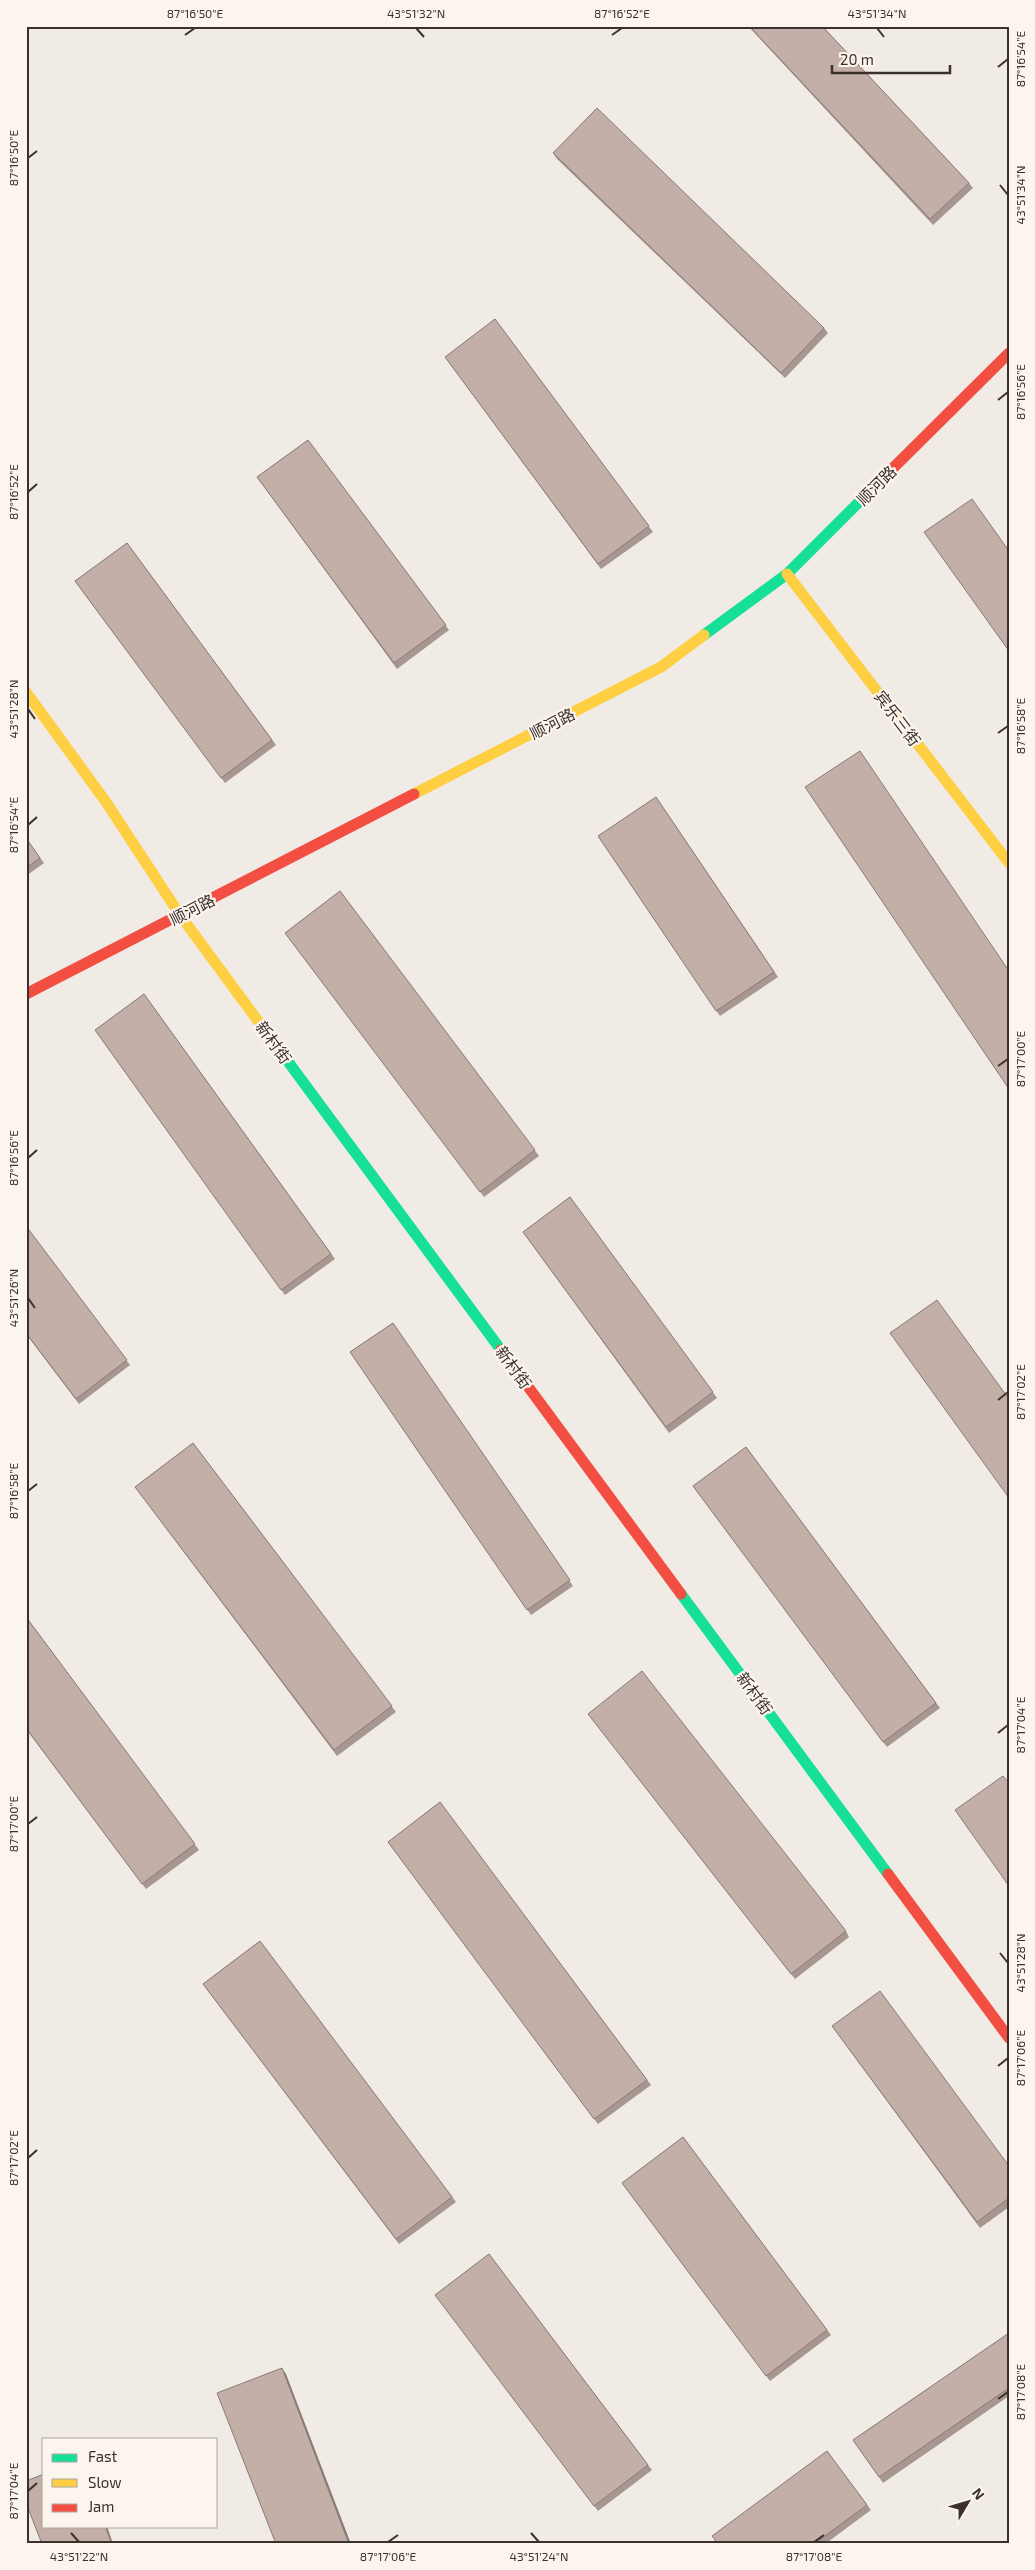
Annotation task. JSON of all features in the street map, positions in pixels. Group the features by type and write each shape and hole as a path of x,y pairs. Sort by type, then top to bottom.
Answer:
{"street":[{"name":"顺河路","path":"26,994 661,667 787,574 1009,353"},
{"name":"宾乐三街","path":"787,574 1009,863"},
{"name":"新村街","path":"26,692 106,802 180,915 1009,2038"}],"building":[{"path":"749,26 822,26 969,183 930,219"},
{"path":"597,108 824,328 781,373 553,153"},
{"path":"495,319 649,526 598,564 445,357"},
{"path":"308,440 446,625 394,663 257,477"},
{"path":"972,499 1009,551 1009,651 924,532"},
{"path":"127,543 272,740 221,778 75,581"},
{"path":"860,751 1009,971 1009,1089 805,787"},
{"path":"656,797 774,972 716,1011 598,836"},
{"path":"26,838 40,858 26,868"},
{"path":"340,891 535,1150 480,1192 285,933"},
{"path":"144,994 331,1254 281,1290 95,1030"},
{"path":"570,1197 713,1392 666,1427 523,1232"},
{"path":"26,1226 127,1360 76,1399 26,1333"},
{"path":"937,1300 1009,1399 1009,1498 890,1333"},
{"path":"393,1323 570,1580 527,1610 350,1352"},
{"path":"193,1443 392,1706 334,1750 135,1487"},
{"path":"746,1447 936,1703 883,1742 693,1486"},
{"path":"26,1617 195,1844 142,1884 26,1728"},
{"path":"642,1671 846,1931 791,1974 588,1714"},
{"path":"1003,1776 1009,1783 1009,1886 955,1810"},
{"path":"440,1802 647,2080 594,2119 388,1842"},
{"path":"260,1941 452,2197 396,2239 203,1984"},
{"path":"880,1991 1009,2166 1009,2198 977,2222 832,2026"},
{"path":"683,2137 827,2330 766,2376 622,2183"},
{"path":"489,2254 648,2465 594,2506 435,2295"},
{"path":"1009,2333 1009,2388 879,2477 853,2440"},
{"path":"282,2368 349,2544 276,2544 217,2393"},
{"path":"827,2451 867,2505 814,2544 718,2544 712,2536"},
{"path":"42,2475 42,2528 106,2528 112,2544 42,2544 26,2503 26,2481"}],"traffic: fast":[{"path":"704,635 787,574 882,479"},
{"path":"275,1044 501,1350"},
{"path":"681,1594 888,1874"}],"traffic: slow":[{"path":"787,574 1009,863"},
{"path":"414,794 661,667 704,635"},
{"path":"26,692 106,802 180,915 275,1044"}],"traffic: jam":[{"path":"882,479 1009,353"},
{"path":"26,994 414,794"},
{"path":"501,1350 681,1594"},
{"path":"888,1874 1009,2038"}]}
